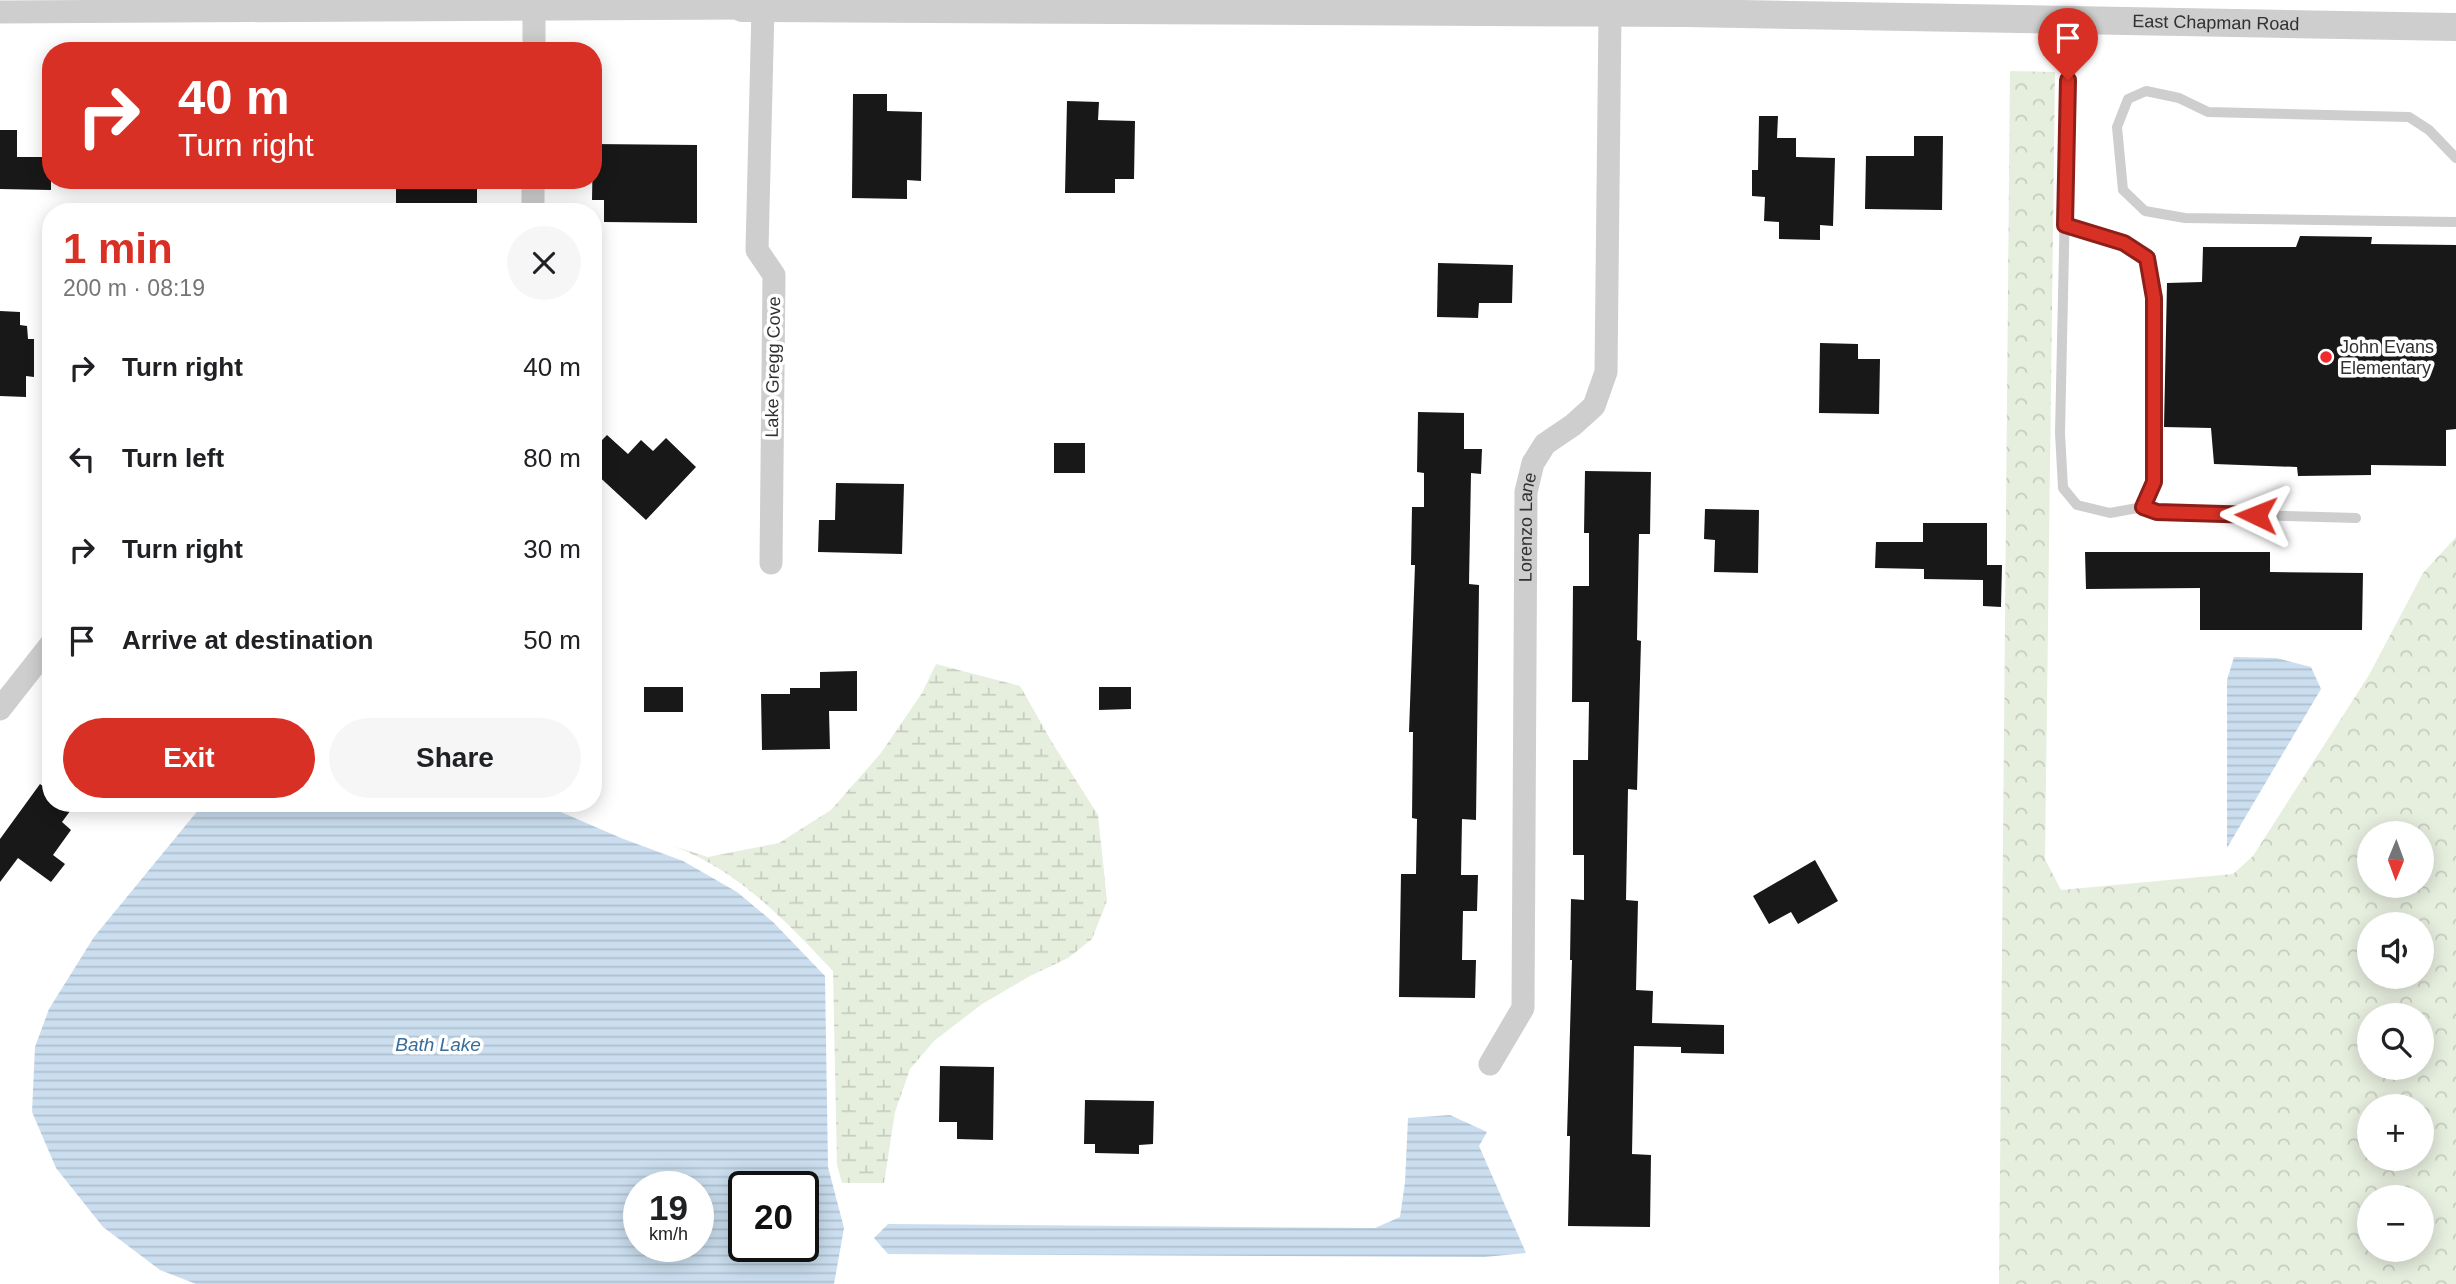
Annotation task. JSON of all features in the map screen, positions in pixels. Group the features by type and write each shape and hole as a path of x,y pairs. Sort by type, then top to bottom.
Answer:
{"street":[{"name":"East Chapman Road","path":"0,12 382,5 534,9 1610,12 1747,7 2069,20 2456,27"},
{"name":"Lake Gregg Cove","path":"753,8 757,250 774,275 771,563"},
{"path":"534,9 534,42"},
{"name":"Lorenzo Lane","path":"1490,1064 1523,1008 1527,492 1533,463 1545,444 1573,425 1594,406 1606,372 1610,12"},
{"path":"0,709 42,655"}],"lane":[{"path":"2069,20 2060,433 2063,488 2077,505 2110,513 2143,507 2157,512 2356,518"},
{"path":"2456,158 2429,130 2409,117 2208,112 2179,98 2146,91 2127,99 2117,127 2123,190 2145,211 2185,218 2456,222"},
{"path":"2065,225 2124,243 2147,258 2154,298 2154,482 2143,507"}],"green space":[{"path":"2010,71 2055,72 2045,859 2061,890 2233,874 2253,856 2369,675 2423,573 2456,537 2456,1284 1999,1284"},
{"path":"936,664 1020,686 1098,815 1107,901 1092,939 1068,958 982,1004 934,1041 910,1069 895,1112 884,1183 842,1183 837,1165 833,971 779,916 740,883 697,856 673,846 708,857 779,843 831,810 881,753 922,693"}],"water":[{"path":"2234,657 2276,658 2311,667 2321,689 2227,848 2227,680"},
{"name":"Bath Lake","path":"197,812 561,812 683,861 737,892 773,922 825,976 828,1167 844,1228 834,1284 196,1284 160,1270 103,1227 56,1168 32,1112 35,1047 49,1009 94,937"},
{"path":"1450,1115 1487,1132 1479,1146 1526,1253 1485,1257 888,1254 874,1238 888,1224 1375,1228 1400,1217 1405,1182 1408,1118"}],"building":[{"path":"853,94 887,94 887,111 922,112 921,181 907,180 907,199 852,198"},
{"path":"1067,101 1099,102 1098,120 1135,121 1134,179 1115,179 1115,193 1065,193"},
{"path":"1759,116 1778,116 1777,138 1796,138 1796,157 1835,158 1833,226 1820,225 1820,240 1779,239 1779,222 1764,221 1765,197 1752,196 1752,170 1758,170"},
{"path":"0,130 17,130 17,157 42,157 42,189 51,190 0,189"},
{"path":"1914,136 1943,136 1942,210 1865,209 1866,156 1914,156"},
{"path":"602,144 697,145 697,223 604,222 604,200 592,200 592,189 602,189"},
{"path":"396,189 477,189 477,203 396,203"},
{"path":"2300,236 2372,237 2371,244 2456,245 2456,429 2446,430 2446,466 2371,465 2371,475 2298,476 2297,467 2214,464 2211,428 2164,427 2167,283 2202,282 2203,247 2296,247"},
{"path":"1438,263 1513,265 1512,303 1479,303 1478,318 1437,317"},
{"path":"0,311 20,312 20,325 27,326 28,339 34,339 34,377 26,376 26,397 0,396"},
{"path":"1820,343 1858,344 1858,359 1880,359 1879,414 1819,413"},
{"path":"1418,412 1464,413 1464,449 1482,449 1481,474 1471,473 1469,584 1479,585 1476,820 1462,819 1461,875 1478,875 1477,911 1463,911 1462,960 1476,960 1475,998 1399,997 1401,874 1416,874 1417,819 1412,818 1413,732 1409,732 1415,565 1411,565 1412,507 1424,507 1424,473 1417,472"},
{"path":"607,435 628,454 641,440 653,451 666,438 696,467 646,520 602,479 602,440"},
{"path":"1054,443 1085,443 1085,473 1054,473"},
{"path":"1585,471 1651,472 1650,534 1639,534 1637,640 1641,641 1637,790 1628,789 1626,900 1638,901 1636,990 1653,991 1652,1023 1724,1025 1724,1054 1681,1053 1681,1047 1634,1046 1632,1154 1651,1155 1650,1227 1568,1226 1571,899 1584,900 1584,855 1573,855 1573,760 1588,760 1589,702 1572,702 1573,586 1589,586 1589,533 1584,533"},
{"path":"836,483 904,484 902,554 818,552 819,520 835,520"},
{"path":"1705,509 1759,510 1758,573 1714,572 1715,540 1704,539"},
{"path":"1923,523 1987,523 1987,565 2002,565 2001,607 1983,606 1983,580 1924,579 1924,569 1875,568 1876,542 1923,542"},
{"path":"2085,552 2270,552 2270,572 2363,573 2362,630 2200,630 2200,588 2086,589"},
{"path":"857,671 857,711 829,711 830,749 762,750 761,694 790,694 790,688 820,688 820,672"},
{"path":"644,687 683,687 683,712 644,712"},
{"path":"1099,687 1131,687 1131,709 1099,710"},
{"path":"40,784 42,812 69,812 62,822 71,830 53,855 65,864 51,882 18,858 0,882 0,839"},
{"path":"1815,860 1838,901 1798,924 1791,912 1769,924 1753,896"},
{"path":"940,1066 994,1067 993,1140 957,1139 957,1122 939,1122"},
{"path":"1085,1100 1154,1101 1153,1144 1139,1145 1139,1154 1095,1153 1095,1144 1084,1144"}],"place":[{"name":"John Evans Elementary","path":"2326,357"}],"route":[{"path":"2068,80 2065,225 2124,243 2147,258 2154,298 2154,482 2143,507 2157,512 2256,515"}]}
